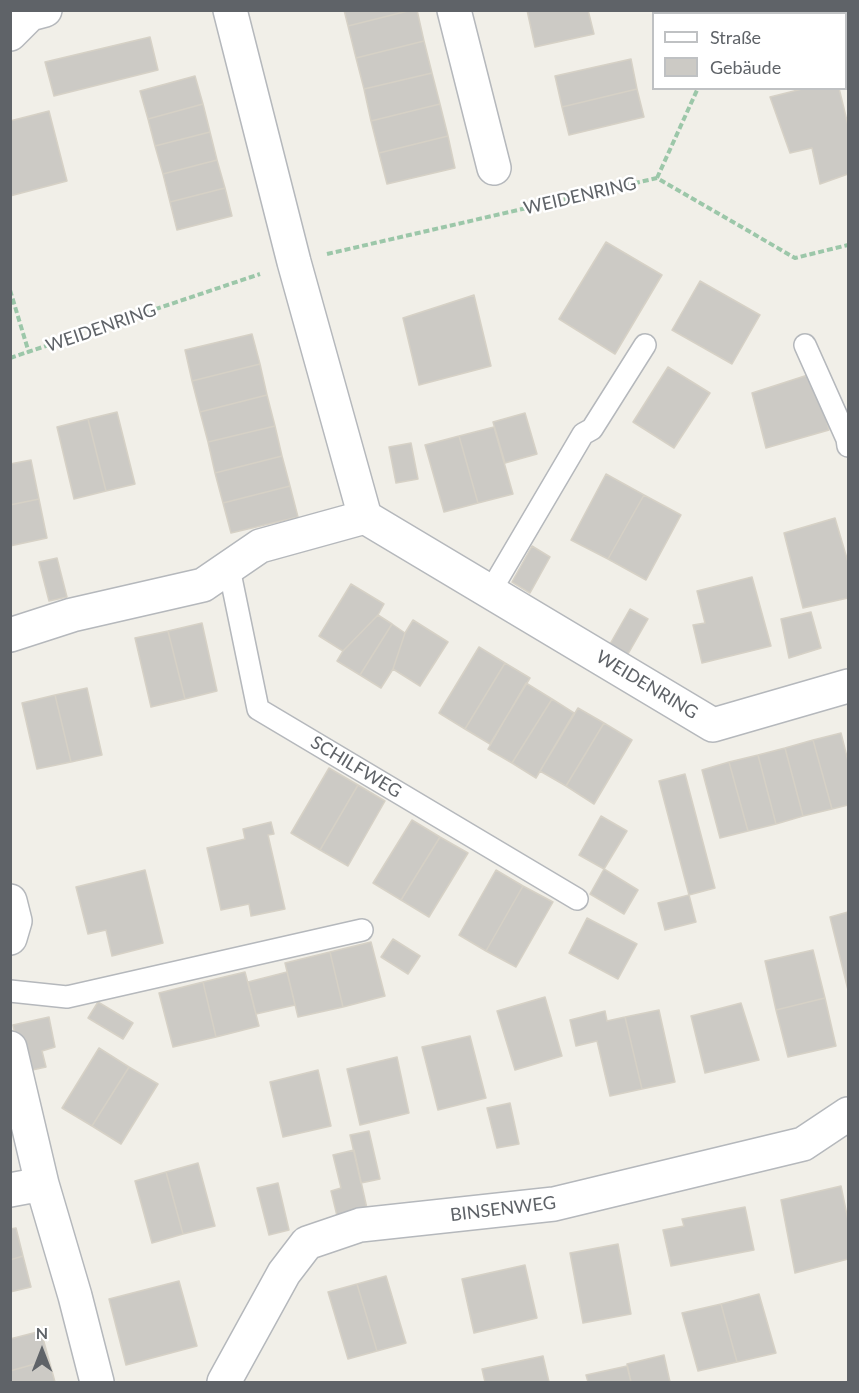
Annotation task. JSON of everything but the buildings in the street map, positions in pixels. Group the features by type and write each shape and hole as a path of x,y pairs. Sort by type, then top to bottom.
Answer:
{"street":[{"path":"10,34 30,14 45,10"},
{"path":"10,635 72,615 203,585 260,546 365,517 294,262 230,10"},
{"path":"454,10 494,168"},
{"name":"WEIDENRING","path":"365,517 713,725 849,686"},
{"path":"10,901 15,921 10,938"},
{"path":"10,1048 42,1184 75,1296 97,1383"},
{"name":"BINSENWEG","path":"224,1383 284,1272 307,1243 360,1225 554,1204 803,1144 849,1114"},
{"path":"10,1190 42,1184"}],"lane":[{"path":"490,592 583,434 592,429 645,345"},
{"path":"805,345 849,446"},
{"name":"SCHILFWEG","path":"229,568 258,709 578,899"},
{"path":"10,991 67,997 363,930"}],"path":[{"path":"657,178 697,90"},
{"name":"WEIDENRING","path":"10,358 294,262 657,178 795,258 849,245"},
{"path":"10,290 29,353"}]}
